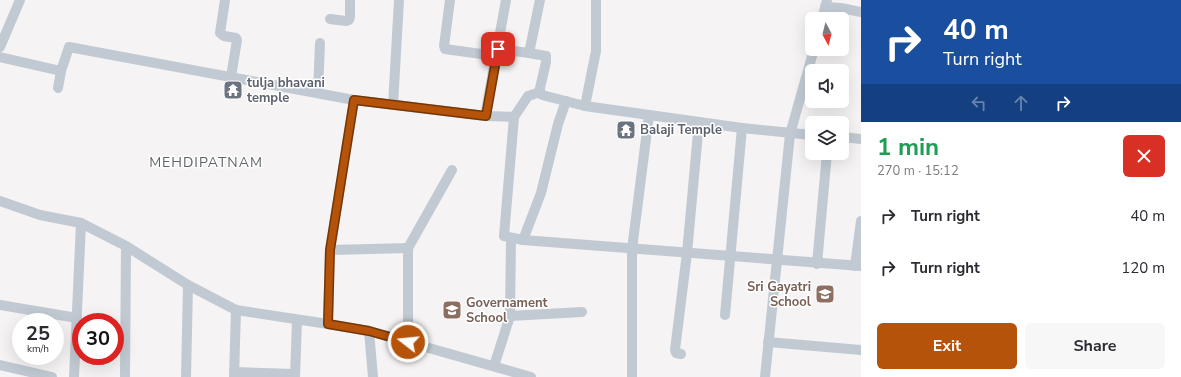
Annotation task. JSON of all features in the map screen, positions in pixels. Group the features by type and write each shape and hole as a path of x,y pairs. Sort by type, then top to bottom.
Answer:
{"street":[{"path":"0,46 20,0"},
{"path":"225,0 220,34 236,38 237,40 232,77"},
{"path":"330,19 349,20 350,0"},
{"path":"393,105 399,0"},
{"path":"450,0 444,46 445,48 529,53 546,56 540,92"},
{"path":"486,116 506,0"},
{"path":"529,53 540,0"},
{"path":"585,106 596,51 596,0"},
{"path":"826,4 861,12"},
{"path":"318,94 320,43"},
{"path":"58,88 61,71 69,47 354,100 486,116 514,117"},
{"path":"765,377 790,134 812,56"},
{"path":"0,57 61,71"},
{"path":"540,92 542,95 585,106 742,128 805,135"},
{"path":"540,92 528,96 514,117 504,236 523,240 858,266 861,221"},
{"path":"328,324 330,250 354,100"},
{"path":"523,240 541,193 558,124 566,100"},
{"path":"632,377 632,249 649,115"},
{"path":"681,354 676,353 675,350 687,253 699,122"},
{"path":"725,315 742,128"},
{"path":"849,138 861,139"},
{"path":"817,264 827,160"},
{"path":"408,342 408,248 452,170"},
{"path":"0,201 40,215 81,223 126,246 188,285 236,310 369,331 531,377"},
{"path":"77,313 81,223"},
{"path":"494,366 510,316 511,238"},
{"path":"125,377 126,246"},
{"path":"330,250 408,248"},
{"path":"186,377 188,285"},
{"path":"0,305 72,317"},
{"path":"236,310 234,375 295,376 297,320"},
{"path":"510,316 582,312"},
{"path":"369,331 373,377"},
{"path":"768,342 861,350"},
{"path":"0,364 52,377"},
{"path":"74,377 75,365"}],"place":[{"name":"tulja bhavani temple","path":"233,90"},
{"name":"Balaji Temple","path":"626,130"},
{"name":"Sri Gayatri School","path":"825,294"},
{"name":"Governament School","path":"452,310"}],"district":[{"name":"MEHDIPATNAM","path":"206,162"}],"route":[{"path":"408,342 369,331 328,324 330,250 354,100 486,116 498,49"}]}
